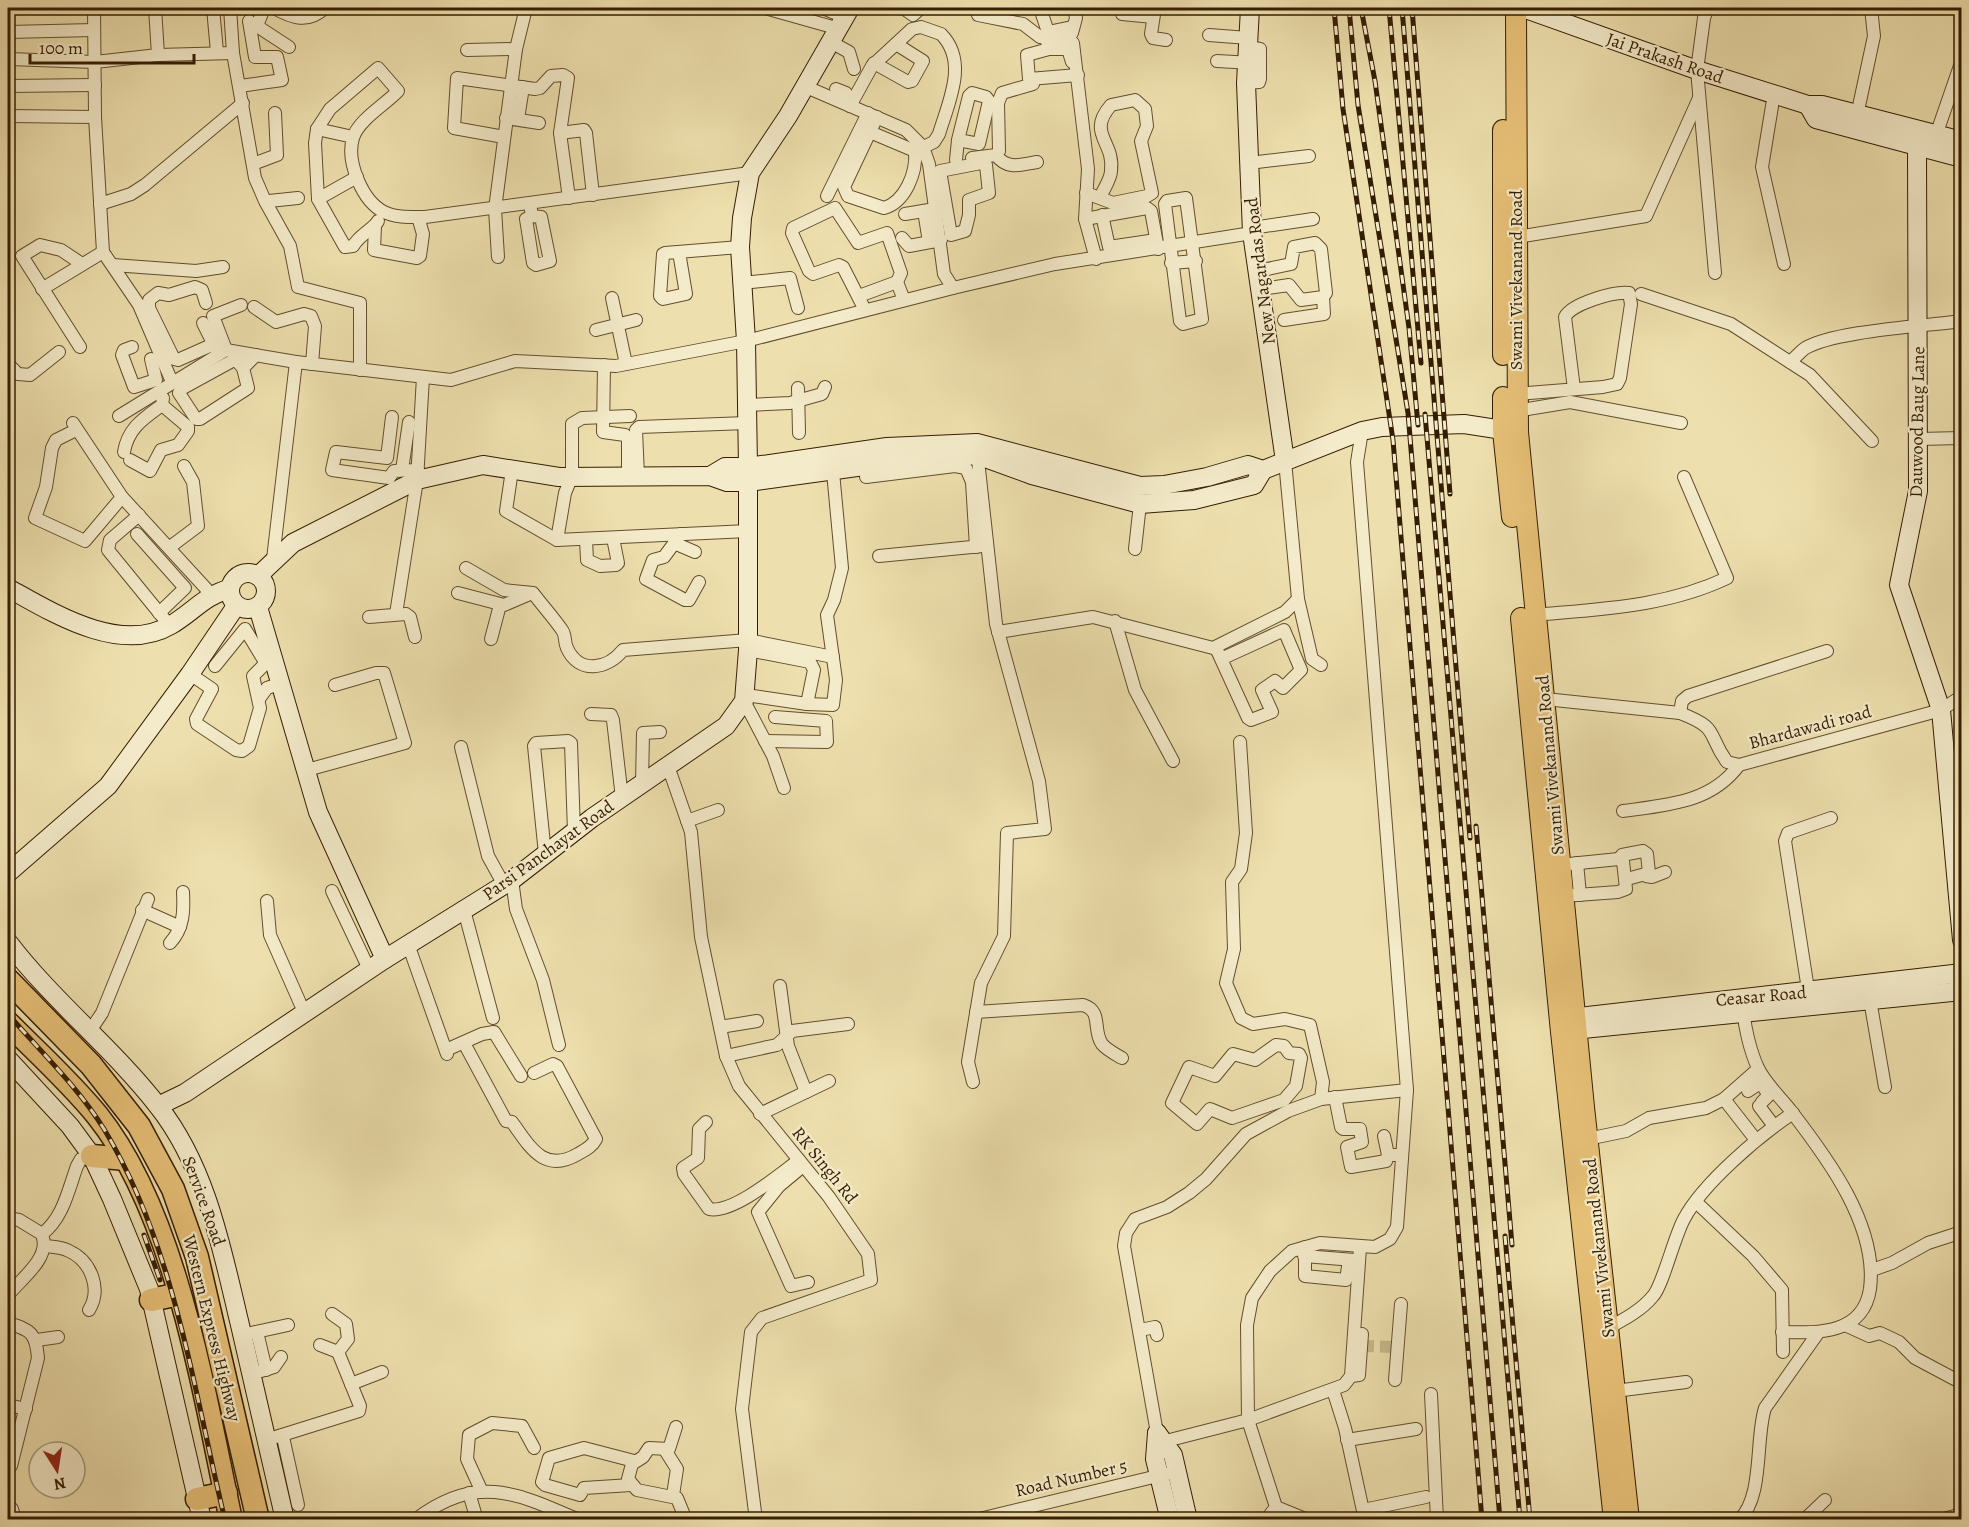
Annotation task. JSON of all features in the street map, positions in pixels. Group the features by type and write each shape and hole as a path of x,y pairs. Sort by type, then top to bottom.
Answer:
{"highway":[{"name":"Western Express Highway","path":"8,980 91,1065 139,1126 173,1189 197,1257 258,1520"},
{"name":"Western Express Highway","path":"8,1023 69,1083 98,1116 126,1159 170,1263 197,1362 231,1520"},
{"path":"92,1156 126,1159"},
{"path":"151,1300 178,1294"},
{"path":"199,1509 226,1493"}],"main road":[{"name":"Swami Vivekanand Road","path":"1502,8 1510,432 1568,1025 1586,1139 1629,1520"},
{"name":"Swami Vivekanand Road","path":"1516,8 1516,402 1510,432 1568,864 1571,896 1568,1025"},
{"name":"Swami Vivekanand Road","path":"1586,1139 1614,1520"}],"street":[{"path":"94,8 95,117 103,252 139,305 155,359 168,385 162,405 133,428 128,435 127,456 150,471 161,450 178,445 188,431 188,427 162,405"},
{"path":"156,8 158,56"},
{"path":"213,8 213,34 217,52"},
{"path":"230,8 233,53 267,201 290,246 298,287 360,303 360,370"},
{"path":"264,8 257,26 289,47"},
{"path":"274,8 300,19 317,15 325,8"},
{"path":"498,257 495,209 504,137 512,118 517,86 516,49 525,8"},
{"path":"765,8 840,23"},
{"path":"824,8 840,23 854,69"},
{"path":"903,8 913,15 921,8"},
{"path":"1040,8 1050,39 1068,49 1076,75"},
{"path":"1074,8 1076,18 1072,27 1073,43 1088,169 1085,219 1096,259"},
{"name":"New Nagardas Road","path":"1250,8 1251,55 1245,83 1252,231 1285,461"},
{"name":"Jai Prakash Road","path":"1523,8 1697,70 1808,105 1816,119 1856,123 1928,144 1962,158"},
{"path":"1708,8 1704,18 1697,70 1714,273"},
{"path":"1856,123 1874,36 1871,8"},
{"path":"1122,14 1154,12 1151,33 1153,38 1166,40"},
{"path":"978,15 1023,24 1032,33 1073,43"},
{"path":"240,86 282,80 277,57 255,57 249,21"},
{"path":"784,788 745,698 748,645 748,474 746,341 740,248 750,173 840,23"},
{"path":"844,96 874,63 914,27 936,32 946,40 956,67 955,81 939,134 934,142 919,149 870,132"},
{"path":"1072,27 1050,39 1028,56 1029,79 1076,75"},
{"path":"8,32 94,30"},
{"path":"213,34 230,32"},
{"path":"1209,35 1251,55"},
{"path":"874,63 908,82 912,81 923,61 896,44"},
{"path":"467,50 516,49"},
{"path":"8,59 95,62 217,52 233,53"},
{"path":"1217,61 1251,55"},
{"path":"1928,144 1962,60"},
{"path":"375,226 362,233 353,246 345,247 318,199 315,143 317,129 330,109 378,68 399,91 353,137 351,155 357,177 367,195 382,212 418,217 495,209 531,210 569,198 750,173"},
{"path":"504,137 454,128 456,79 459,77 540,88 546,80 557,74 568,78 560,133 569,198"},
{"path":"996,155 1000,143 999,98 1002,93 1033,84"},
{"path":"8,86 95,85"},
{"path":"804,86 844,96 872,115 906,130 929,164 936,179"},
{"path":"1774,94 1762,167 1784,264"},
{"path":"1517,237 1646,216 1700,97"},
{"path":"1086,193 1113,203 1152,193 1153,186 1146,172 1141,141 1148,126 1142,103 1132,100 1115,102 1108,108 1099,126 1100,135 1109,146 1112,173 1100,198"},
{"path":"100,204 131,194 145,185 243,103"},
{"path":"257,163 277,155 275,113"},
{"path":"872,115 870,132 844,188 848,196 884,208 899,201 906,190 919,149"},
{"path":"827,196 872,115"},
{"path":"8,116 95,117"},
{"path":"512,118 539,123"},
{"path":"1084,128 1099,126"},
{"path":"317,129 353,137"},
{"path":"560,133 584,130 586,133 593,195"},
{"path":"956,160 958,140"},
{"name":"Jai Prakash Road","path":"1928,144 1962,141"},
{"name":"Dauwood Baug Lane","path":"1928,144 1918,327 1918,491 1899,585 1941,710 1962,940"},
{"path":"929,164 996,155"},
{"path":"996,155 1009,166 1037,162"},
{"path":"1249,163 1309,156"},
{"path":"935,207 949,233 952,235 964,232 969,215 969,200 989,192 986,165 981,163 941,170 936,179 935,207 935,241 944,274 952,288"},
{"path":"318,199 357,177"},
{"path":"267,201 298,198"},
{"path":"1085,219 1147,208 1151,211 1163,244 1171,263 1180,321 1183,324 1201,322 1196,261 1187,240 1186,198 1167,201 1165,204 1163,244"},
{"path":"905,214 935,207"},
{"path":"859,296 897,282 902,273 887,233 858,243 835,208 793,228 792,233 809,271 813,274 838,265 843,267 865,310"},
{"path":"382,212 375,226 374,250 418,258 423,234 418,217"},
{"path":"1102,215 1109,247 1163,244"},
{"path":"206,303 202,290 195,287 168,295 159,293 149,300 149,309 174,359 220,350 296,362 451,380 515,361 604,365 746,341 1055,264 1096,259 1163,244 1252,231 1313,219"},
{"path":"902,238 909,246 935,241"},
{"path":"1260,280 1291,264 1294,247 1319,243 1326,293 1323,297 1324,314 1284,320"},
{"path":"80,347 22,257 34,247 61,250 82,264"},
{"path":"679,252 740,248"},
{"path":"42,289 103,252"},
{"path":"1171,263 1196,261"},
{"path":"113,265 196,271 223,267"},
{"path":"742,284 790,278 798,308"},
{"path":"1260,280 1289,285 1301,300 1323,297"},
{"path":"897,282 904,300"},
{"path":"1516,402 1574,389 1612,386 1619,381 1631,304 1629,293 1575,305 1568,311 1565,317 1574,389"},
{"path":"1641,294 1731,324 1810,375 1872,441"},
{"path":"612,298 627,360"},
{"path":"220,350 213,316 241,305"},
{"path":"254,307 276,322 304,314 311,316 315,326 312,364"},
{"path":"596,330 636,320"},
{"path":"1790,362 1803,350 1818,343 1848,336 1962,321"},
{"path":"203,323 220,350"},
{"path":"132,347 124,350 123,360 134,387 141,387 156,380 155,359"},
{"path":"242,349 259,355"},
{"path":"133,428 121,415 220,350"},
{"path":"8,364 18,374 30,375 59,352"},
{"path":"243,368 259,355"},
{"path":"232,361 237,361 243,368 248,388 200,419 196,418 179,393 181,389 232,361"},
{"path":"273,559 296,362"},
{"path":"604,365 605,434 625,435 628,438 633,476"},
{"path":"396,615 423,377"},
{"path":"141,387 147,398"},
{"path":"747,405 799,401 822,394 825,387"},
{"path":"798,388 799,433"},
{"path":"1516,402 1570,402 1682,423"},
{"path":"557,540 565,493 572,476 572,424 582,418 630,416"},
{"path":"392,417 387,458 336,452 333,471 389,478 394,471 413,473 483,465 572,476 710,476 727,482 748,474 887,447 977,449 1140,486 1255,473"},
{"path":"409,422 413,473"},
{"path":"633,476 636,430 639,427 747,423"},
{"path":"748,474 887,469 929,464 977,449 1032,476 1140,504 1194,500 1255,473 1362,431 1382,427 1464,424 1510,432"},
{"path":"122,497 85,541 35,518 44,495 54,444 74,426 122,497 212,594"},
{"path":"1304,1252 1320,1243 1359,1248 1375,1247 1390,1239 1397,1227 1407,1090 1358,462 1362,431"},
{"path":"1918,439 1962,438"},
{"path":"977,449 982,546"},
{"path":"1285,461 1298,599 1312,659 1321,665"},
{"path":"929,464 966,468 970,475 998,632 1040,781 1045,829 1007,833 1004,936 981,983 968,1062 973,1082"},
{"path":"170,547 190,534 198,525 199,516 193,482 184,466"},
{"path":"866,477 887,469"},
{"path":"512,470 506,511 557,540 678,539 748,531"},
{"path":"745,698 834,705 836,680 827,615 834,600 842,568 833,472"},
{"path":"258,576 292,543 413,473"},
{"path":"1534,615 1641,605 1673,598 1727,578 1684,477"},
{"path":"1135,549 1140,504"},
{"path":"139,514 110,540 108,550 164,620"},
{"path":"137,534 185,588 164,620"},
{"path":"586,540 587,560 600,566 616,566 618,563 613,538"},
{"path":"678,539 695,552"},
{"path":"678,539 664,556 653,560 646,579 685,600 689,600 699,582"},
{"path":"879,556 982,546"},
{"path":"466,568 504,590 533,593 564,633 566,647 575,661 591,667 613,662 623,650 748,645 833,657"},
{"path":"211,662 233,597 231,583 240,574 258,576"},
{"path":"258,576 267,591 258,607 270,658 282,682 318,812 385,959"},
{"path":"8,588 53,613 106,632 148,633 164,620 212,594 233,597 247,610 258,607"},
{"path":"458,593 500,605 515,602 533,593"},
{"path":"1218,653 1254,628 1285,612 1298,599"},
{"path":"491,639 500,605"},
{"path":"369,617 408,615 415,637"},
{"path":"998,632 1094,617 1210,649 1218,653 1248,718 1253,720 1270,714 1271,709 1262,690 1275,681 1283,688 1301,670 1285,631 1282,630 1260,640 1218,653"},
{"path":"1115,621 1135,690 1173,761"},
{"path":"1254,628 1260,640"},
{"path":"8,873 108,786 190,674 211,662 245,629 270,658"},
{"path":"748,645 810,662 814,670 807,704"},
{"path":"1680,713 1682,701 1688,696 1827,651"},
{"path":"190,674 212,689 196,719 197,724 242,752 248,748 260,708 252,678 270,658"},
{"path":"306,770 405,743 384,673 376,673 335,685"},
{"path":"259,699 267,688 282,682"},
{"name":"Bhardawadi road","path":"1545,699 1680,713 1706,726 1716,739 1727,762 1738,765 1941,710 1962,696"},
{"name":"Parsi Panchayat Road","path":"158,1106 185,1093 369,969 508,882 574,832 726,726 745,698"},
{"path":"591,714 611,715 613,720 622,798"},
{"path":"765,741 826,742 826,721 775,717"},
{"path":"642,784 643,731 660,732"},
{"path":"545,854 534,747 536,743 568,741 571,743 574,832"},
{"path":"1240,742 1246,833 1241,869 1232,882 1234,949 1226,983 1241,1018 1253,1024 1285,1019 1310,1025 1323,1082 1321,1099"},
{"path":"462,747 488,856 508,882 543,980 560,1045"},
{"path":"1623,811 1671,805 1697,797 1717,788 1738,765"},
{"name":"RK Singh Rd","path":"668,766 691,832 701,936 726,1056 739,1086 829,1197 868,1254 871,1280 762,1318 751,1332 742,1409 756,1520"},
{"path":"687,821 718,810"},
{"path":"1809,999 1785,841 1788,833 1831,818"},
{"path":"1568,864 1619,859 1622,855 1643,851 1647,854 1649,873 1646,876"},
{"path":"1571,896 1618,892 1626,889 1627,879 1623,861 1619,859"},
{"path":"1627,879 1652,877 1665,872"},
{"path":"332,891 369,969"},
{"path":"170,943 180,927 184,913 183,892"},
{"path":"267,902 270,936 304,1012"},
{"path":"90,1031 102,1013 145,904 180,927"},
{"path":"464,910 493,1018"},
{"name":"Service Road","path":"8,942 29,970 90,1031 158,1106 187,1151 211,1212 259,1371 274,1439 285,1520"},
{"path":"408,944 446,1052 482,1034 494,1032 521,1076"},
{"name":"Ceasar Road","path":"1568,1025 1869,992 1962,973"},
{"path":"780,986 786,1035 806,1092"},
{"name":"Ceasar Road","path":"1869,992 1962,991"},
{"path":"1869,992 1885,1087"},
{"path":"976,1012 1083,1005 1091,1007 1096,1015 1096,1032 1102,1045 1122,1058"},
{"path":"1743,1005 1757,1075 1769,1095 1760,1104 1772,1123"},
{"path":"720,1028 757,1022"},
{"path":"726,1056 777,1045 792,1031 848,1024"},
{"path":"464,1043 506,1121 512,1122 536,1155 547,1160 568,1160 593,1145 596,1139 557,1065 553,1064 534,1073"},
{"path":"1188,1520 1168,1473 1155,1459 1159,1439 1124,1245 1126,1233 1135,1220 1167,1207 1189,1193 1206,1179 1246,1134 1286,1105 1296,1086 1301,1058 1299,1054 1289,1053 1281,1045 1273,1046 1253,1060 1233,1054 1215,1076 1189,1067 1172,1103 1197,1124 1212,1108 1232,1118 1246,1134"},
{"path":"8,1059 70,1126 92,1156 151,1300 199,1509"},
{"path":"1748,1091 1757,1075"},
{"path":"1586,1139 1626,1131 1649,1118 1706,1108 1724,1099 1757,1075"},
{"path":"1757,1075 1793,1113 1836,1175 1869,1245 1872,1270 1869,1296 1859,1313 1845,1326 1818,1333 1782,1332"},
{"path":"760,1114 829,1081"},
{"path":"1232,1118 1321,1099 1407,1090"},
{"path":"1335,1098 1341,1127 1360,1129 1362,1142 1347,1147 1351,1167 1386,1161 1388,1155 1384,1136"},
{"path":"1724,1099 1753,1137"},
{"path":"1608,1328 1623,1320 1654,1295 1684,1218 1696,1202 1753,1137 1772,1123 1793,1113"},
{"path":"706,1122 699,1129 698,1158 683,1168 684,1174 709,1209 721,1209 801,1163"},
{"path":"1388,1155 1402,1155"},
{"path":"8,1295 42,1256 44,1240 59,1215 76,1166 81,1160 92,1156"},
{"path":"801,1163 758,1212 791,1286 808,1282"},
{"path":"1696,1202 1753,1256 1782,1290 1783,1352"},
{"path":"8,1218 35,1227 44,1240 75,1254 87,1266 94,1281 95,1294 88,1310"},
{"path":"1872,1270 1892,1263 1928,1242 1962,1232"},
{"path":"1304,1252 1305,1276 1346,1280 1359,1248"},
{"path":"1276,1507 1248,1420 1247,1324 1252,1298 1270,1271 1292,1251 1354,1260"},
{"path":"1354,1260 1359,1346"},
{"path":"1159,1439 1248,1420 1344,1385 1351,1376 1359,1346 1363,1303"},
{"path":"1395,1380 1401,1304"},
{"path":"332,1314 346,1324 348,1339 338,1352"},
{"path":"8,1323 26,1329 37,1340 38,1358 11,1466"},
{"path":"249,1334 288,1325"},
{"path":"1845,1326 1869,1336 1880,1333 1899,1342 1915,1358 1962,1383"},
{"path":"1140,1330 1155,1327"},
{"path":"1743,1519 1755,1488 1760,1422 1765,1408 1818,1333"},
{"path":"37,1340 58,1337"},
{"path":"298,1505 274,1439 359,1411 360,1406 338,1352 320,1345"},
{"path":"259,1371 274,1367 281,1357"},
{"path":"351,1384 382,1372"},
{"path":"1615,1390 1686,1382"},
{"path":"1333,1390 1364,1515 1426,1497"},
{"path":"1431,1394 1437,1520"},
{"path":"8,1405 26,1408"},
{"path":"477,1520 475,1492 467,1459 469,1436 492,1423 522,1426 534,1448"},
{"path":"631,1485 583,1488 580,1495 543,1485 542,1482 548,1460 552,1457 584,1448 634,1461 643,1457 649,1448 665,1450 671,1446 676,1427"},
{"path":"1347,1440 1416,1429"},
{"path":"665,1450 677,1469 673,1495"},
{"path":"634,1461 628,1479 631,1485 637,1490 673,1495 679,1502 686,1520"},
{"path":"1168,1473 1170,1520"},
{"name":"Road Number 5","path":"975,1520 1000,1516 1168,1473"},
{"path":"553,1488 554,1512"},
{"path":"415,1520 450,1500 475,1492 509,1492 554,1512 579,1520"},
{"path":"1804,1520 1825,1500"},
{"path":"8,1505 12,1509 15,1520"},
{"path":"1266,1520 1276,1507"},
{"path":"1276,1507 1308,1520"},
{"path":"1940,1520 1962,1514"}],"tunnel":[{"path":"1362,1346 1395,1347"}],"railway":[{"path":"1334,8 1343,109 1393,440 1482,1520"},
{"path":"1349,8 1358,105 1408,413 1500,1520"},
{"path":"1361,8 1375,81 1409,328 1418,425"},
{"path":"1389,8 1421,363"},
{"path":"1402,8 1470,838"},
{"path":"1412,8 1450,494"},
{"path":"1425,414 1520,1520"},
{"path":"1476,826 1512,1245"},
{"path":"8,1014 83,1099 104,1129 128,1174 148,1221 179,1319 225,1520"},
{"path":"144,1235 160,1280"},
{"path":"1505,1236 1530,1520"}]}
